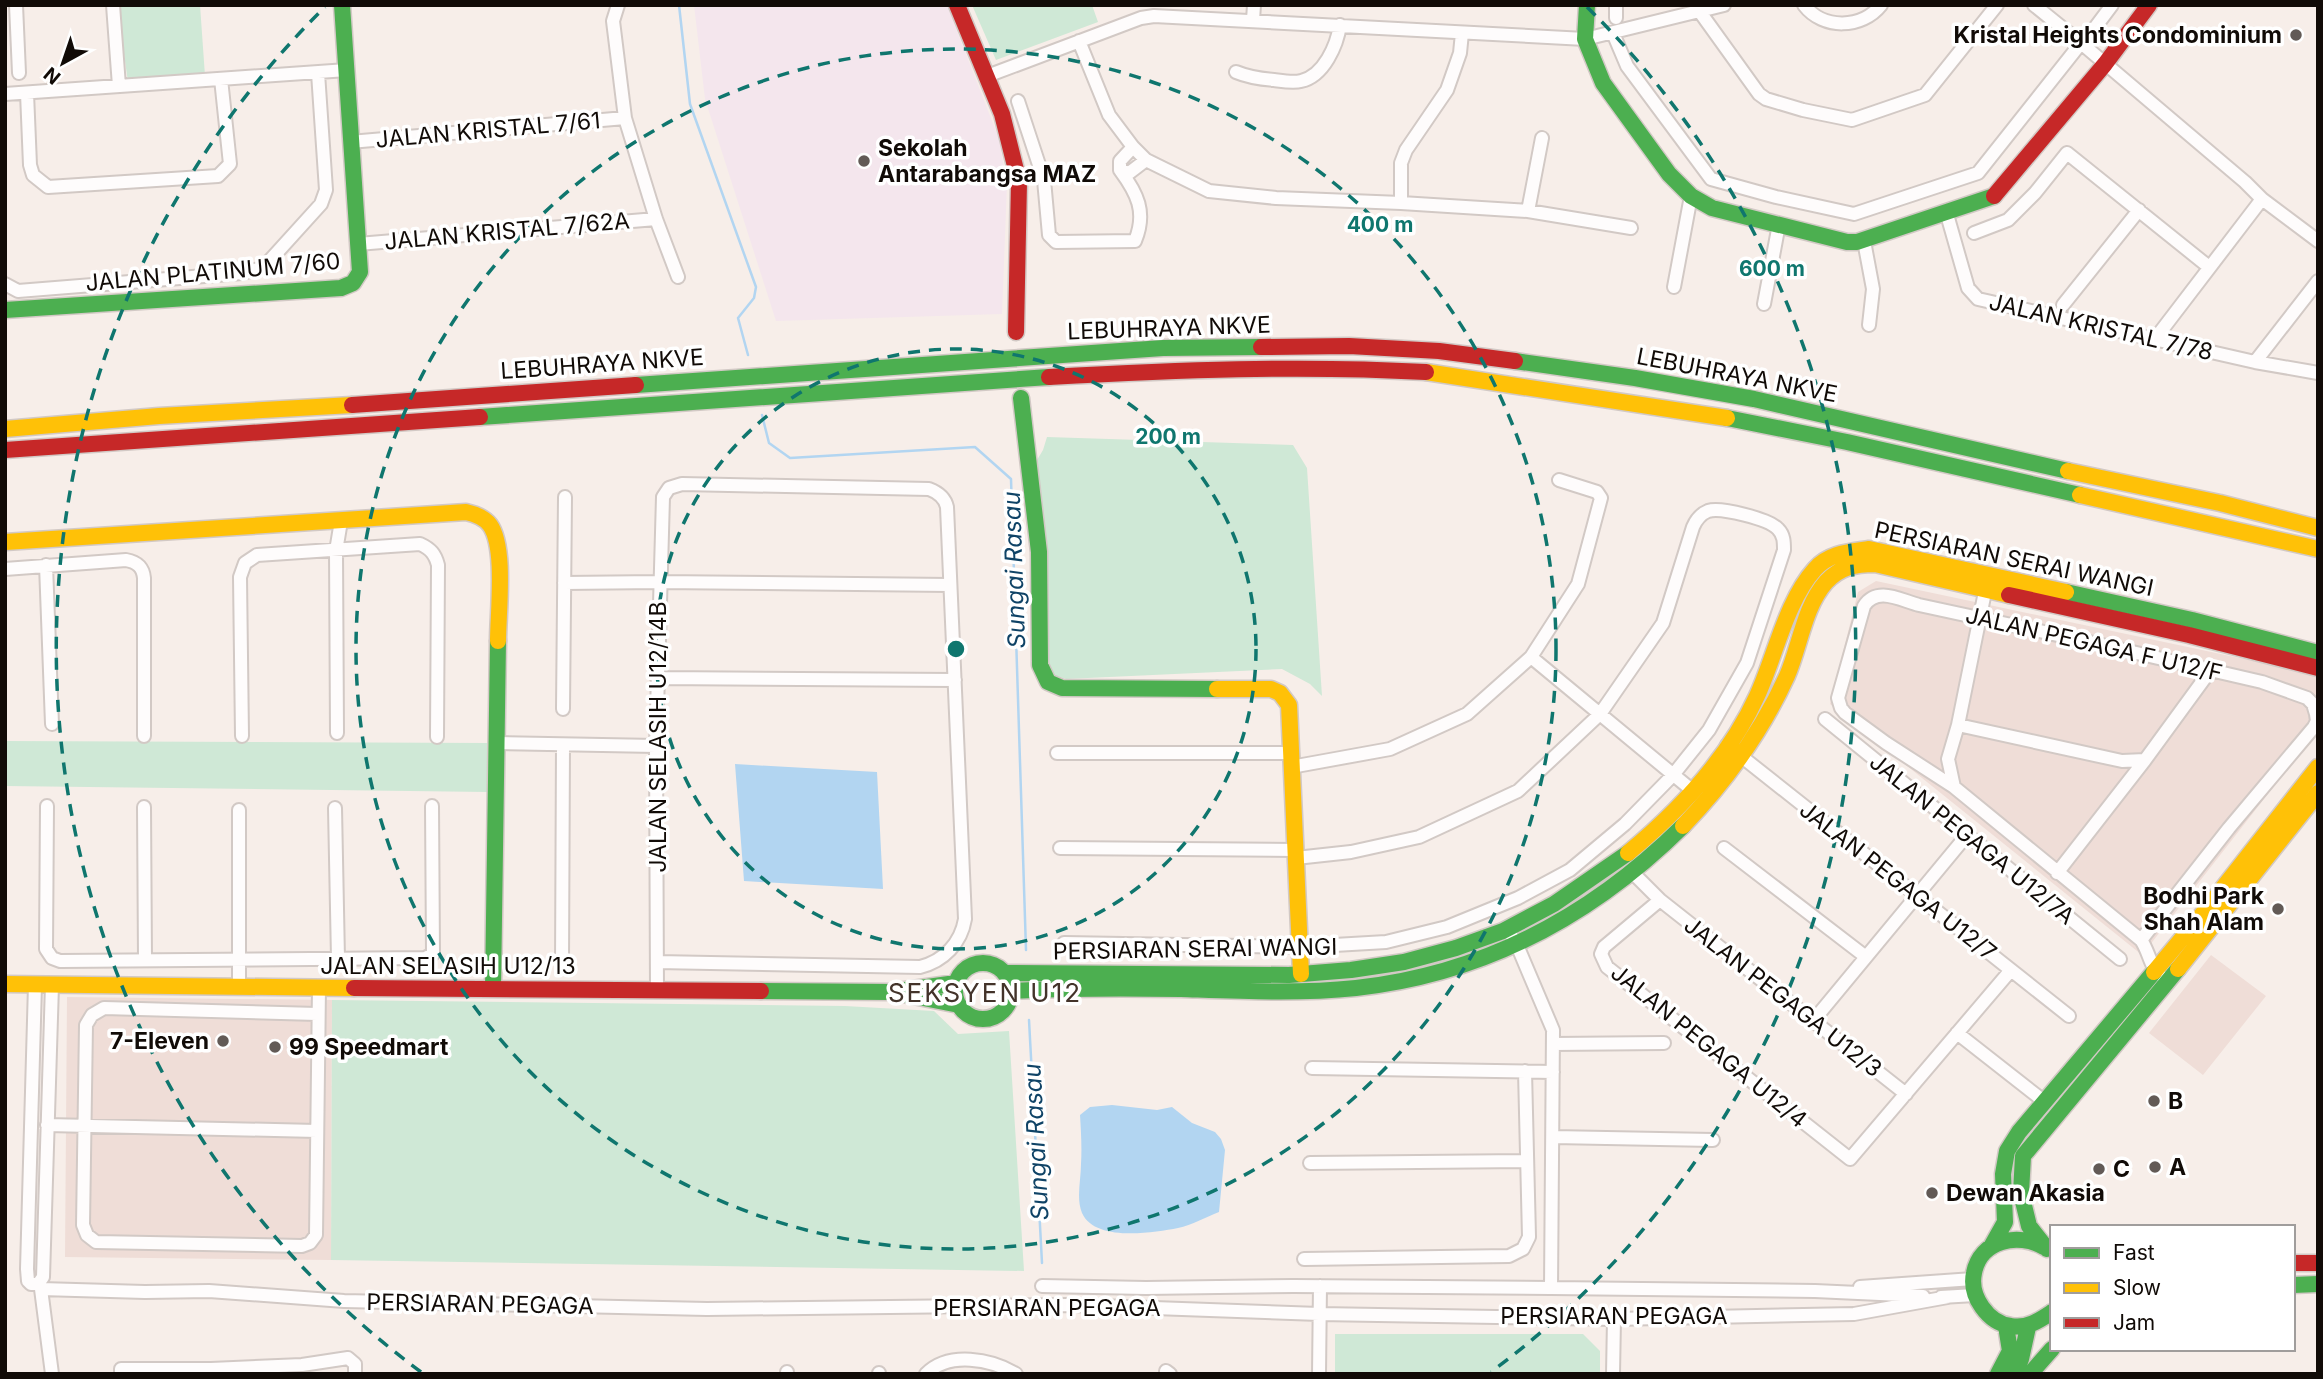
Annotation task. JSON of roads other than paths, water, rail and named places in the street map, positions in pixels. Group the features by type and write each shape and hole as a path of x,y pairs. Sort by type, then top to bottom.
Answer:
{"main road":[{"name":"JALAN PLATINUM 7/60","path":"5,310 341,288 353,284 360,272 342,5"},
{"path":"957,5 1008,129 1019,182 1016,332"},
{"path":"1587,5 1585,39 1604,83 1669,174 1691,197 1712,208 1847,242 1864,241 1993,197 2105,64 2150,5"},
{"name":"LEBUHRAYA NKVE","path":"5,429 159,416 1163,348 1362,347 1439,351 1538,363 1754,399 2014,460 2220,503 2318,528"},
{"name":"LEBUHRAYA NKVE","path":"5,450 1046,377 1162,371 1369,369 1436,373 1723,417 1847,442 2318,550"},
{"path":"1021,398 1039,552 1040,665 1048,682 1062,688 1271,689 1280,693 1289,705 1301,974"},
{"path":"5,542 466,512 484,517 492,525 499,548 493,988"},
{"name":"PERSIARAN SERAI WANGI","path":"1004,973 1301,974 1353,970 1400,962 1448,949 1507,928 1560,900 1601,874 1693,791 1756,699 1806,580 1823,561 1844,552 1869,549 1987,583 2318,668"},
{"name":"PERSIARAN SERAI WANGI","path":"1011,991 1052,987 1219,991 1355,988 1404,980 1517,945 1570,916 1611,889 1705,804 1742,757 1772,707 1796,655 1819,589 1835,573 1851,565 1867,564 1987,583 2192,620 2318,653"},
{"path":"2050,1314 2042,1321 2028,1326 2006,1326 1992,1320 1982,1309 1974,1287 1976,1267 2005,1222 2003,1174 2007,1151 2019,1132 2204,912 2318,767"},
{"path":"2050,1252 2029,1226 2021,1193 2023,1156 2169,982 2318,793"},
{"path":"982,963 1004,973 1011,991 1005,1008 990,1018 972,1017 959,1005 956,983 966,969 982,963"},
{"name":"JALAN SELASIH U12/13","path":"5,984 891,992 956,983"},
{"name":"JALAN SELASIH U12/13","path":"891,992 959,1005"},
{"path":"1991,1247 2013,1238 2025,1239 2050,1252"},
{"path":"2295,1264 2318,1262"},
{"path":"2295,1285 2318,1284"},
{"path":"1998,1374 2008,1356 2011,1342 2006,1326"},
{"path":"2015,1374 2028,1326"},
{"path":"2030,1374 2050,1351"}],"street":[{"path":"16,5 19,73"},
{"path":"113,5 120,86"},
{"path":"618,5 613,21 625,118 656,219 678,276"},
{"path":"1253,20 1254,5"},
{"path":"987,76 1141,18 1154,16 1585,39 1724,5"},
{"path":"1804,5 1812,15 1824,22 1849,24 1873,16 1881,5"},
{"path":"1700,12 1759,94 1766,99 1852,120 1929,92 1997,5"},
{"path":"2034,5 2262,199 2318,241"},
{"path":"2094,29 2112,5"},
{"path":"1236,72 1254,77 1300,82 1311,78 1332,52 1340,25"},
{"path":"1401,202 1401,163 1406,150 1447,90 1460,53 1462,33"},
{"path":"1613,33 1627,66 1711,179 1854,214 1978,173 2081,43"},
{"path":"1079,41 1109,115 1133,146 1146,160 1209,191 1276,198 1401,202 1528,211 1631,228"},
{"path":"5,94 348,71"},
{"path":"5,284 18,291 242,273 263,268 321,204 327,190 318,72"},
{"path":"27,93 30,165 33,175 48,187 128,183 218,176 230,164 221,79"},
{"path":"1018,101 1044,180 1049,235 1056,242 1135,241 1140,202 1134,188 1120,170 1121,161 1133,146"},
{"name":"JALAN KRISTAL 7/61","path":"350,142 625,118"},
{"path":"1528,211 1542,138"},
{"path":"1974,233 2008,220 2035,193 2067,153 2209,267"},
{"path":"1120,170 1129,173 1146,160"},
{"path":"1674,287 1691,197"},
{"path":"2155,339 2262,199"},
{"path":"2063,305 2139,210"},
{"name":"JALAN KRISTAL 7/78","path":"1947,211 1968,288 1978,299 2255,362 2318,373"},
{"name":"JALAN KRISTAL 7/62A","path":"358,244 656,219"},
{"path":"1764,304 1779,224"},
{"path":"1864,241 1873,289 1869,325"},
{"path":"2255,362 2318,281"},
{"path":"1057,753 1291,760 1390,749 1466,714 1531,657 1578,584 1601,498 1597,492 1559,480"},
{"name":"JALAN SELASIH U12/14B","path":"657,990 656,746 661,503 670,488 682,484 929,489 938,494 947,507 950,585"},
{"path":"563,709 565,497"},
{"path":"1060,848 1295,854 1351,852 1419,837 1518,791 1600,714 1663,623 1696,521 1706,512 1713,510 1745,515 1771,523 1782,534 1784,550 1747,663 1709,730 1673,775 1625,824 1570,870 1518,898 1447,927 1386,942 1300,947 1064,943"},
{"path":"337,733 336,551 341,521"},
{"path":"242,736 241,569 245,563 257,555 420,544 428,547 438,565 437,737"},
{"path":"5,569 126,560 139,565 144,571 144,736"},
{"path":"46,565 52,724"},
{"path":"564,583 950,585 965,919 957,942 932,964 920,967 657,962"},
{"path":"1987,583 1958,725 1948,759 1954,787 2141,940 2148,950 2154,970 2169,982"},
{"name":"JALAN PEGAGA F U12/F","path":"1954,787 1886,743 1845,713 1839,703 1838,698 1864,606 1871,597 1882,595 2235,675 2307,698 2313,705 2317,721 2314,727 2229,828 2141,940"},
{"path":"1531,657 1693,791"},
{"path":"2057,873 2146,760 2210,671"},
{"path":"657,678 955,680"},
{"name":"JALAN PEGAGA U12/7A","path":"1825,719 2120,959"},
{"path":"1958,725 2122,761 2146,760"},
{"path":"497,743 656,746"},
{"path":"562,965 563,745"},
{"name":"JALAN PEGAGA U12/7","path":"1727,745 2069,1016"},
{"path":"47,806 46,950 52,958 60,961 425,958 433,954 432,806"},
{"path":"144,807 145,960"},
{"path":"335,808 338,959"},
{"path":"239,810 239,988"},
{"path":"1813,1021 1967,835"},
{"path":"1724,848 1866,957"},
{"name":"JALAN PEGAGA U12/3","path":"1632,872 1660,900 1906,1094"},
{"name":"JALAN PEGAGA U12/4","path":"1660,900 1604,947 1601,954 1607,967 1850,1159 1906,1094"},
{"path":"1507,928 1517,945 1553,1030 1551,1288"},
{"path":"1906,1094 2011,970"},
{"path":"43,985 47,1125 43,1277 38,1284 31,1284 28,1281 27,1269 43,985"},
{"path":"317,1014 104,1008 92,1015 86,1025 83,1225 87,1235 96,1242 302,1247 310,1243 316,1235 319,988"},
{"path":"1957,1033 2045,1102"},
{"path":"1553,1044 1664,1043"},
{"path":"1312,1068 1553,1072"},
{"path":"1304,1259 1509,1256 1523,1250 1529,1237 1525,1071"},
{"path":"47,1125 317,1131"},
{"path":"1553,1137 1713,1140"},
{"path":"1310,1163 1527,1161"},
{"name":"PERSIARAN PEGAGA","path":"1042,1286 1815,1291 1948,1297"},
{"path":"1319,1374 1320,1286"},
{"name":"PERSIARAN PEGAGA","path":"1815,1291 1974,1287"},
{"name":"PERSIARAN PEGAGA","path":"51,1374 41,1289 209,1291 344,1301 695,1309 1071,1305 1320,1314 1614,1319 1854,1314 1948,1297 1974,1287"},
{"path":"1613,1374 1614,1319"},
{"path":"121,1371 302,1369 348,1357 355,1364 355,1374"},
{"path":"926,1374 945,1361 996,1363 1016,1374"}],"water":[{"path":"735,764 877,772 883,889 744,881"},
{"path":"1112,1105 1157,1110 1172,1107 1192,1123 1215,1132 1225,1150 1219,1212 1183,1227 1140,1233 1111,1232 1089,1222 1082,1213 1079,1202 1080,1115 1090,1107"}],"waterway":[{"name":"Sungai Rasau","path":"679,5 690,104 756,287 754,298 738,318 748,355"},
{"name":"Sungai Rasau","path":"762,415 769,443 790,458 975,447 1011,479 1026,950"},
{"name":"Sungai Rasau","path":"1029,1020 1042,1263"}],"place":[{"name":"Kristal Heights Condominium","path":"2296,35"},
{"name":"Sekolah Antarabangsa MAZ","path":"864,161"},
{"name":"Bodhi Park Shah Alam","path":"2278,909"},
{"name":"7-Eleven","path":"223,1041"},
{"name":"99 Speedmart","path":"275,1047"},
{"name":"B","path":"2154,1101"},
{"name":"A","path":"2155,1167"},
{"name":"C","path":"2099,1169"},
{"name":"Dewan Akasia","path":"1932,1193"}],"district":[{"name":"SEKSYEN U12","path":"985,992"}]}
